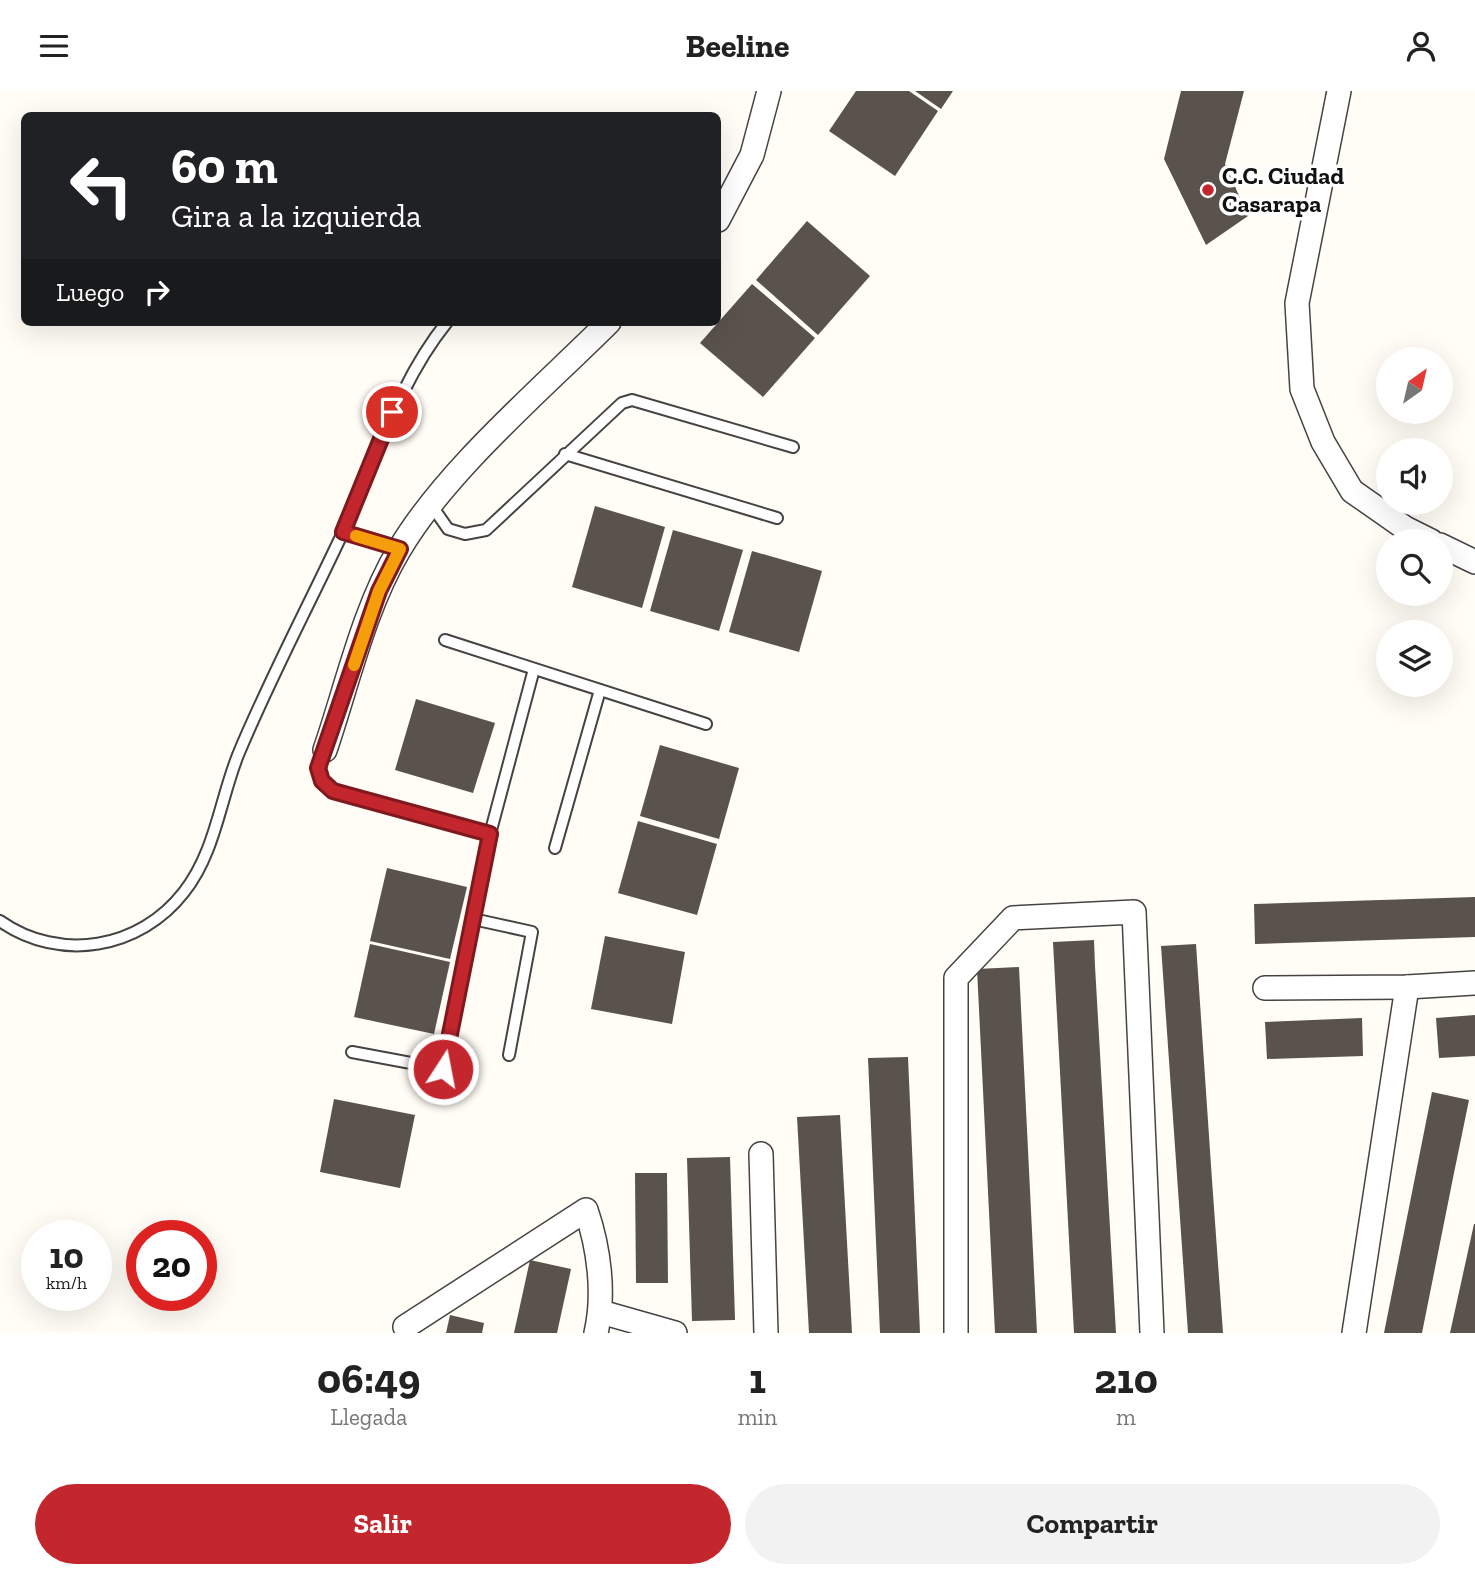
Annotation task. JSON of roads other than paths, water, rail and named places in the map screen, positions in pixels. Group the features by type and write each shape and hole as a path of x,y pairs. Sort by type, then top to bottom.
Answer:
{"street":[{"path":"721,214 752,155 769,91"},
{"path":"1339,91 1297,303 1302,389 1323,442 1352,491 1407,529"},
{"path":"325,750 379,591 400,549 462,469 606,326"},
{"path":"1453,551 1475,562"},
{"path":"956,1333 956,978 1013,918 1134,912 1152,1333"},
{"path":"1265,988 1407,987 1475,983"},
{"path":"1354,1333 1407,987"},
{"path":"761,1154 766,1333"},
{"path":"405,1327 586,1210 595,1237 598,1322 676,1333"}],"lane":[{"path":"0,921 29,936 52,943 99,944 123,939 140,930 172,907 185,892 205,858 237,759 257,709 343,532 396,403 419,361 444,326"},
{"path":"432,506 448,529 465,534 486,530 622,403 632,400 793,447"},
{"path":"565,454 777,518"},
{"path":"343,532 400,549"},
{"path":"445,640 706,724"},
{"path":"352,1052 443,1069 490,834 534,669"},
{"path":"555,848 600,690"},
{"path":"325,750 318,768 322,781 333,791 490,834"},
{"path":"472,919 532,932 509,1055"}],"place":[{"name":"C.C. Ciudad Casarapa","path":"1208,190"}]}
